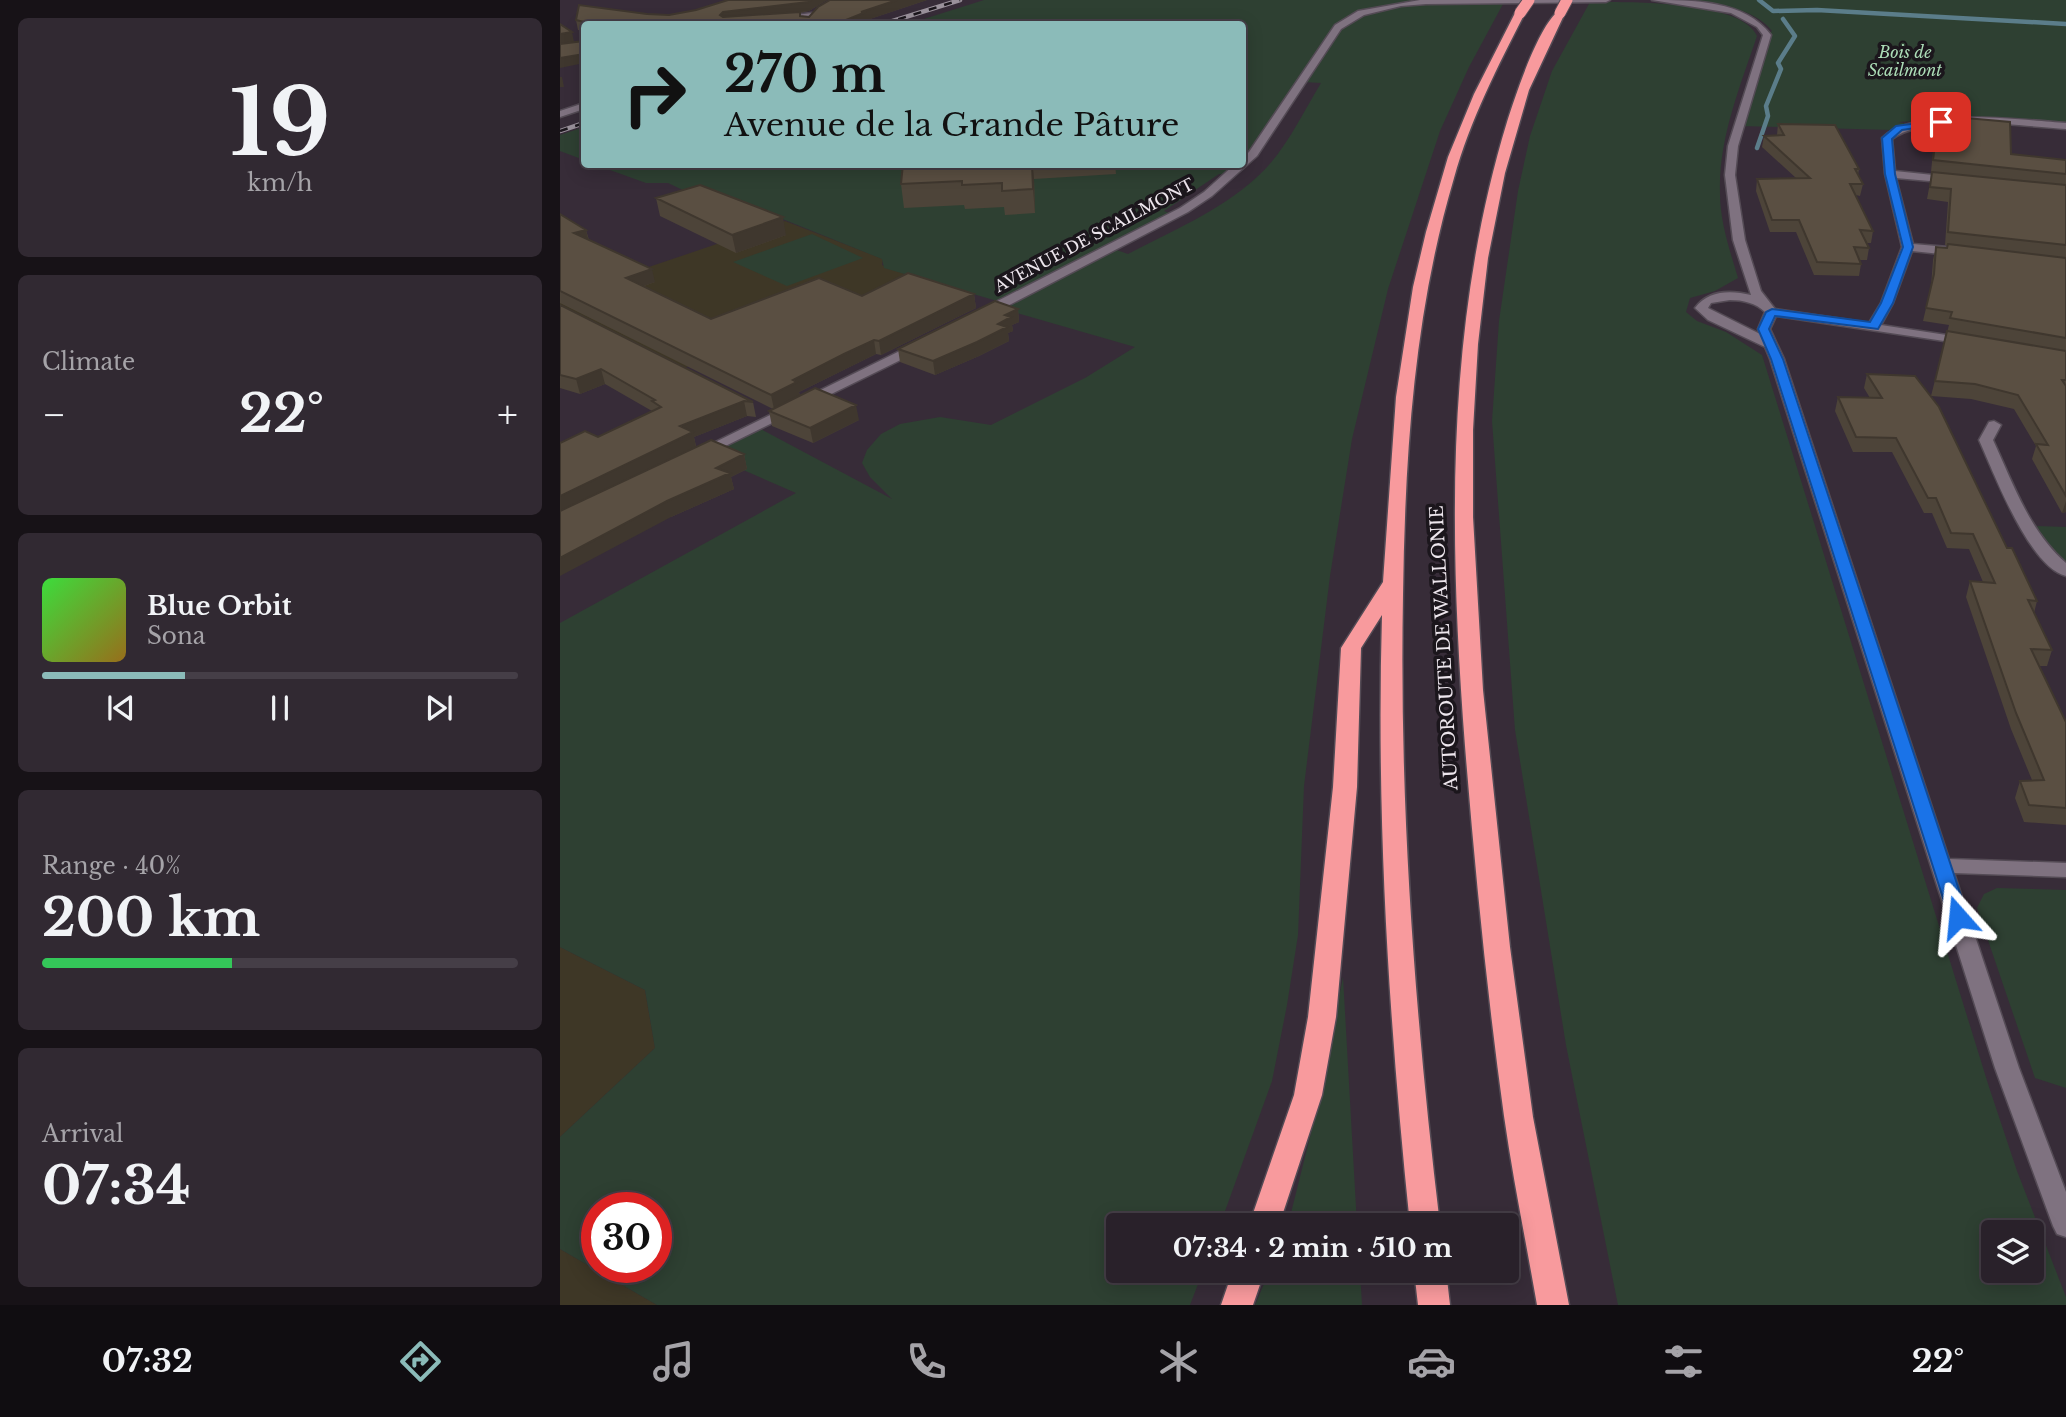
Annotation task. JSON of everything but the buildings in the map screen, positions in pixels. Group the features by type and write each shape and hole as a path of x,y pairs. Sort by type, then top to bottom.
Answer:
{"highway":[{"path":"1424,1213 1413,1128 1396,904 1390,726 1397,468 1418,296 1448,175 1484,85 1529,0"},
{"name":"AUTOROUTE DE WALLONIE","path":"1553,1305 1519,1118 1491,903 1474,723 1463,470 1466,375 1474,300 1496,179 1524,88 1564,6"},
{"path":"1268,1213 1308,1095 1322,1017 1345,787 1351,648 1393,581"},
{"path":"1237,1305 1245,1283"},
{"path":"1431,1283 1434,1305"}],"street":[{"name":"AVENUE DE SCAILMONT","path":"1246,161 1270,131 1338,27 1361,13 1401,4 1426,2 1606,0"},
{"path":"1656,0 1707,5 1743,15 1758,23 1767,35 1733,146 1730,175 1739,240 1751,280 1770,313"},
{"path":"789,21 809,20 821,8"},
{"path":"560,114 581,107"},
{"path":"1874,326 1887,303 1908,247 1890,174 1887,138 1900,128 1962,121 2066,126"},
{"name":"AVENUE DE SCAILMONT","path":"968,321 1184,210 1239,168"},
{"path":"1890,174 1961,181"},
{"path":"1908,247 1978,254"},
{"path":"1751,280 1738,291 1707,300 1701,308 1710,318 1729,324 1769,344"},
{"path":"1726,296 1757,300 1770,313 1874,326 1985,346"},
{"path":"1729,324 1752,325 1770,313"},
{"path":"1770,313 1763,329 1777,359 2007,1068 2066,1226"},
{"path":"687,460 767,415 933,338"},
{"path":"1994,425 1986,440 2025,521 2046,554 2066,571"},
{"path":"1942,866 2066,870"}],"shaded area":[{"path":"785,221 883,259 882,265 910,276 679,370 560,309 560,297"},
{"path":"560,947 645,990 655,1048 560,1137"},
{"path":"560,1249 581,1261 581,1283 619,1283 657,1305 560,1305"}],"green space":[{"path":"984,0 1435,0 1444,4 1503,4 1469,67 1440,131 1388,289 1352,439 1330,576 1304,786 1298,935 1272,1081 1224,1213 1106,1213 1106,1283 1198,1283 1190,1305 657,1305 619,1283 672,1283 672,1192 581,1192 581,1261 560,1249 560,1137 655,1048 645,990 560,947 560,623 796,493 702,452 755,426 892,499 870,477 862,463 867,450 881,434 900,424 940,417 991,425 1085,378 1135,347 1013,312 1004,303 884,268 882,259 753,207 689,193 668,183 646,183 604,168 1239,168 1231,176 1219,174 1164,211 1174,215 1111,248 1128,254 1212,210 1257,177 1285,144 1321,83 1304,82 1246,161 1246,21 918,21"},
{"name":"Bois de Scailmont","path":"1683,0 2066,0 2066,123 1954,119 1898,122 1914,125 1894,130 1739,126 1767,35 1772,31 1755,16 1744,11"},
{"path":"1590,2 1655,3 1707,9 1747,24 1757,36 1731,114 1720,174 1722,215 1738,278 1715,291 1690,298 1686,312 1697,321 1726,332 1762,355 1989,1087 2036,1220 1981,1220 1981,1283 2044,1283 2044,1240 2066,1297 2066,1305 1618,1305 1566,1045 1515,730 1492,421 1499,321 1518,191 1530,136 1552,71"},
{"path":"581,128 581,159 560,151 560,135"},
{"path":"812,234 863,258 787,286 733,262"},
{"path":"2037,526 2066,527 2066,566 2048,549"},
{"path":"1997,888 2066,890 2066,1088 2035,1078 1977,908 1984,894"},
{"path":"1343,977 1356,1213 1291,1213 1317,1109"},
{"path":"1264,1283 1361,1283 1362,1305 1255,1305"}],"waterway":[{"path":"1759,0 1773,11 1817,10 2066,24"},
{"path":"1757,148 1768,116 1766,106 1781,69 1778,63 1795,36 1783,19"}],"railway":[{"path":"893,21 960,0"},
{"path":"560,131 581,124"}],"route":[{"path":"1941,122 1900,128 1887,138 1890,174 1908,247 1887,303 1874,326 1772,312 1763,329 1777,359 1958,917"}]}
